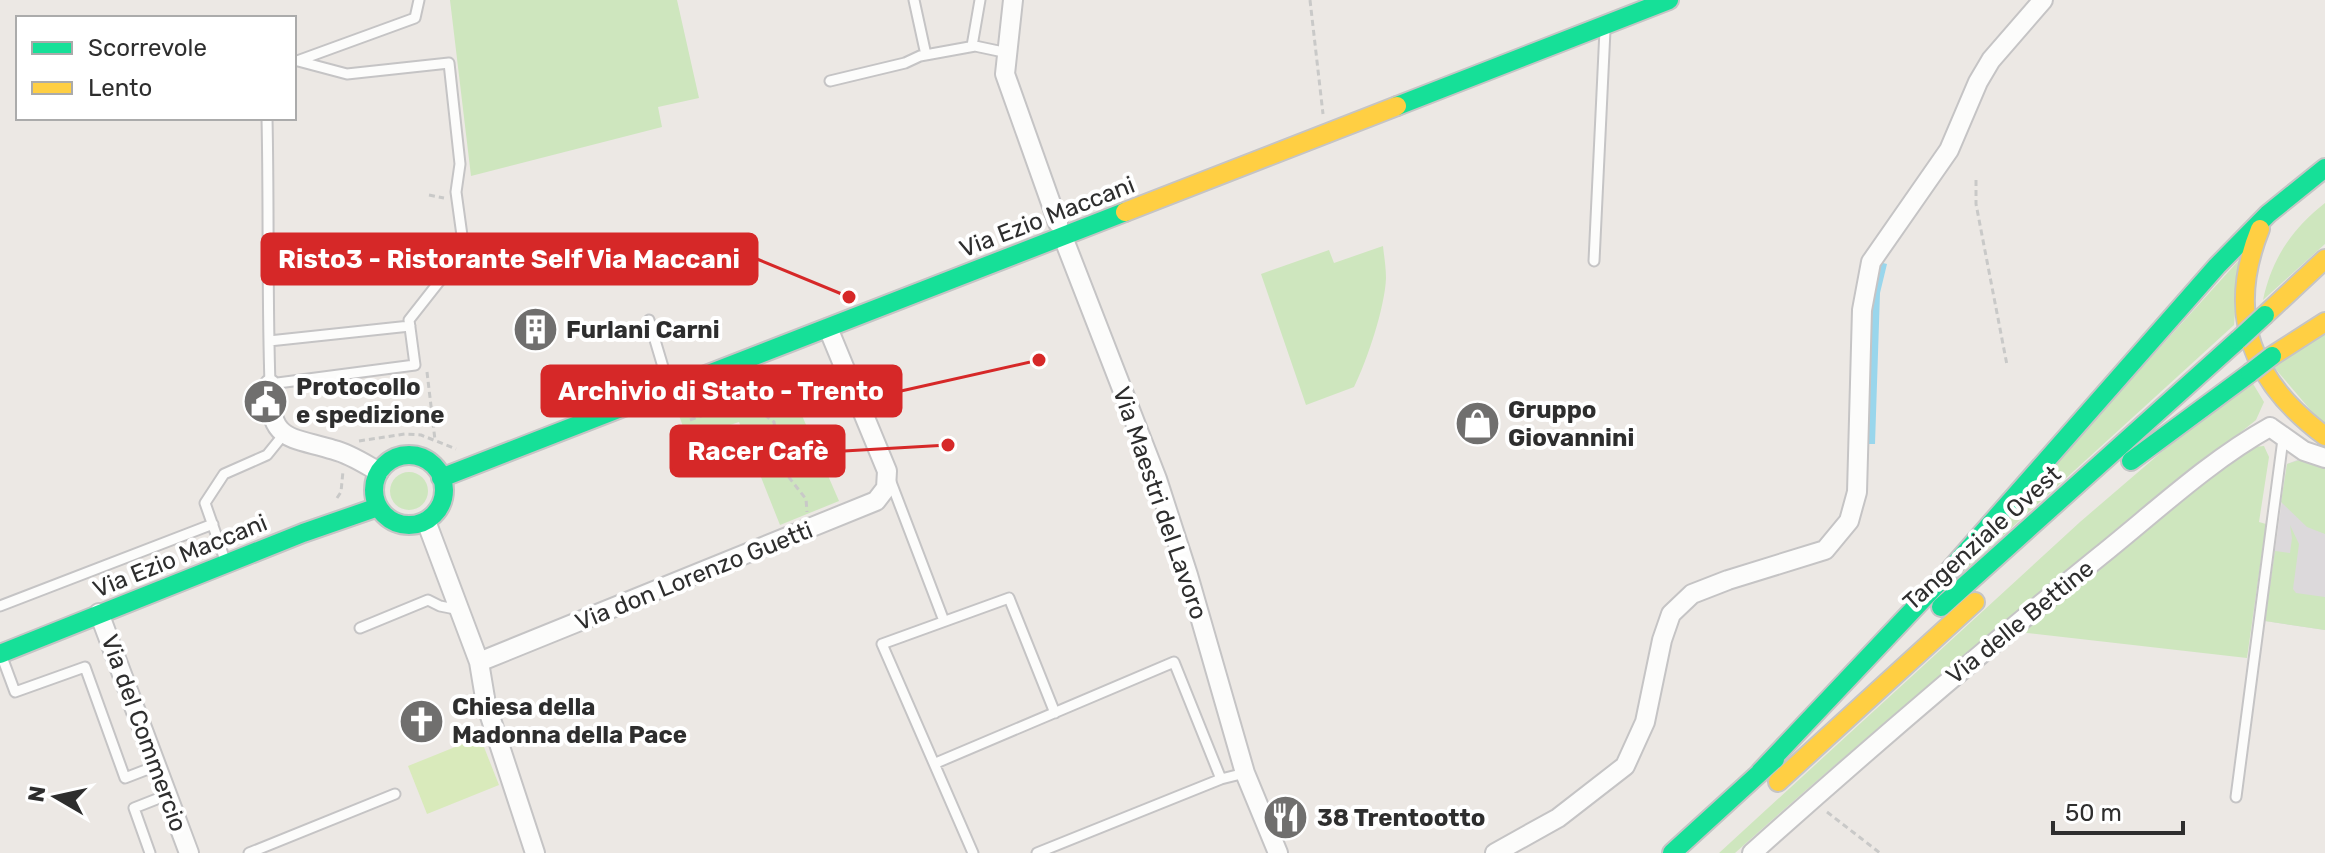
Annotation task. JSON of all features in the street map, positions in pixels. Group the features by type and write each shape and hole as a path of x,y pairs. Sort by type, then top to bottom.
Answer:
{"main road":[{"name":"Via Ezio Maccani","path":"441,478 828,328 1061,230 1325,134 1669,0"},
{"path":"1760,772 1942,579 2217,266 2268,214 2325,168"},
{"path":"2268,214 2255,237 2243,291 2243,317 2250,350 2295,416 2325,436"},
{"path":"2250,350 2258,288 2265,263 2275,244"},
{"name":"Tangenziale Ovest","path":"1672,853 1760,772 2250,350 2265,315 2325,259"},
{"name":"Tangenziale Ovest","path":"2006,573 2325,283"},
{"path":"2250,350 2272,356 2325,322"},
{"path":"414,456 432,464 441,478 440,505 426,521 410,525 398,523 386,517 378,507 374,489 379,472 394,459 414,456"},
{"name":"Via Ezio Maccani","path":"0,654 226,563 378,507"},
{"name":"Tangenziale Ovest","path":"1760,799 1983,595"}],"street":[{"name":"Via Ezio Maccani","path":"1013,0 1005,74 1061,230"},
{"path":"1495,853 1558,818 1625,766 1645,722 1662,640 1671,614 1692,594 1825,550 1849,521 1857,492 1862,310 1871,262 1949,150 1978,82 1991,60 2043,0"},
{"name":"Via Maestri del Lavoro","path":"1061,230 1157,479 1245,773 1278,853"},
{"path":"828,328 887,471"},
{"path":"270,384 274,421 284,434 303,443 337,450 379,472"},
{"path":"2274,389 2277,433 2304,451 2325,458"},
{"name":"Via delle Bettine","path":"1752,853 1863,752 2192,482 2277,433"},
{"name":"Via don Lorenzo Guetti","path":"479,662 861,509 876,501 886,488 887,471"},
{"path":"426,521 479,662 486,704 521,827 535,853"},
{"name":"Via del Commercio","path":"99,613 189,853"}],"lane":[{"path":"296,61 415,18 419,0"},
{"path":"914,0 926,55"},
{"path":"972,46 980,0"},
{"path":"1594,261 1606,26"},
{"path":"830,81 972,46 1008,53"},
{"path":"267,120 270,384 421,364 409,320 464,250 457,200 460,164 449,63 347,74 296,61"},
{"path":"649,320 670,390"},
{"path":"269,341 410,326"},
{"path":"2236,797 2277,433"},
{"path":"226,563 205,503 224,474 267,455 284,434"},
{"path":"887,471 944,621"},
{"path":"0,606 213,524"},
{"path":"973,853 882,644 1009,598 1055,713"},
{"path":"360,628 428,600 460,610"},
{"path":"0,654 15,692 85,667 125,778 156,766"},
{"path":"936,763 1174,662 1221,779"},
{"path":"1037,853 1221,779 1245,773"},
{"path":"249,853 395,794"},
{"path":"150,853 134,808 167,795"}],"path":[{"path":"1310,0 1325,134"},
{"path":"1976,180 1976,204 2007,365"},
{"path":"429,195 457,200"},
{"path":"354,445 366,438 405,434 435,440 421,364"},
{"path":"743,379 747,399 774,422 780,466 806,499 806,516"},
{"path":"690,420 747,399"},
{"path":"1811,800 1880,853"}],"shaded area":[{"path":"2297,460 2325,465 2325,630 2265,621 2287,464"}],"green space":[{"path":"450,0 677,0 699,98 658,107 662,127 471,176"},
{"path":"2325,203 2325,244 2263,300 2272,271 2285,246 2303,223"},
{"path":"1383,246 1386,278 1382,304 1370,349 1354,387 1306,405 1261,274 1329,250 1334,263"},
{"path":"2239,260 2234,325 1928,604"},
{"path":"2325,329 2325,427 2273,366"},
{"path":"781,367 839,501 780,525 739,422 724,427 728,439 693,454 677,410"},
{"path":"2252,382 2264,402 2256,420 1927,687 1735,853 1719,853 2080,522 2165,449"},
{"path":"2264,446 2269,457 2259,522 2266,524 2247,658 2018,632 2239,455 2254,447"},
{"path":"2306,458 2325,465 2325,534 2307,527 2281,502 2287,464"},
{"path":"409,472 422,478 428,491 422,504 409,510 396,504 390,491 396,478"},
{"path":"2290,525 2299,544 2293,589 2296,593 2325,597 2325,630 2265,621 2275,551 2290,553"},
{"path":"480,737 499,785 427,814 408,766"}],"water":[{"path":"1879,262 1887,264 1880,293 1875,444 1866,444 1871,296"}],"traffic: fast":[{"path":"1397,106 1669,0"},
{"path":"1760,772 1942,579 2217,266 2268,214 2325,168"},
{"path":"441,478 1125,212"},
{"path":"2238,340 2265,315"},
{"path":"1941,607 2238,340"},
{"path":"2250,373 2272,356"},
{"path":"2131,461 2250,373"},
{"path":"409,455 434,465 444,490 434,515 409,525 384,515 374,490 384,465 409,455"},
{"path":"0,654 303,533 378,507"},
{"path":"1672,853 1775,759"}],"traffic: slow":[{"path":"1125,212 1397,106"},
{"path":"2260,229 2245,290 2246,318 2252,345 2263,370 2279,393 2325,436"},
{"path":"2265,315 2325,259"},
{"path":"2272,356 2325,322"},
{"path":"1778,782 1975,602"}],"place":[{"name":"Risto3 - Ristorante Self Via Maccani","path":"849,297"},
{"name":"Furlani Carni","path":"535,330"},
{"name":"Archivio di Stato - Trento","path":"1039,360"},
{"name":"Protocollo e spedizione","path":"265,401"},
{"name":"Gruppo Giovannini","path":"1477,424"},
{"name":"Racer Cafè","path":"948,445"},
{"name":"Chiesa della Madonna della Pace","path":"421,721"},
{"name":"38 Trentootto","path":"1286,818"}]}
